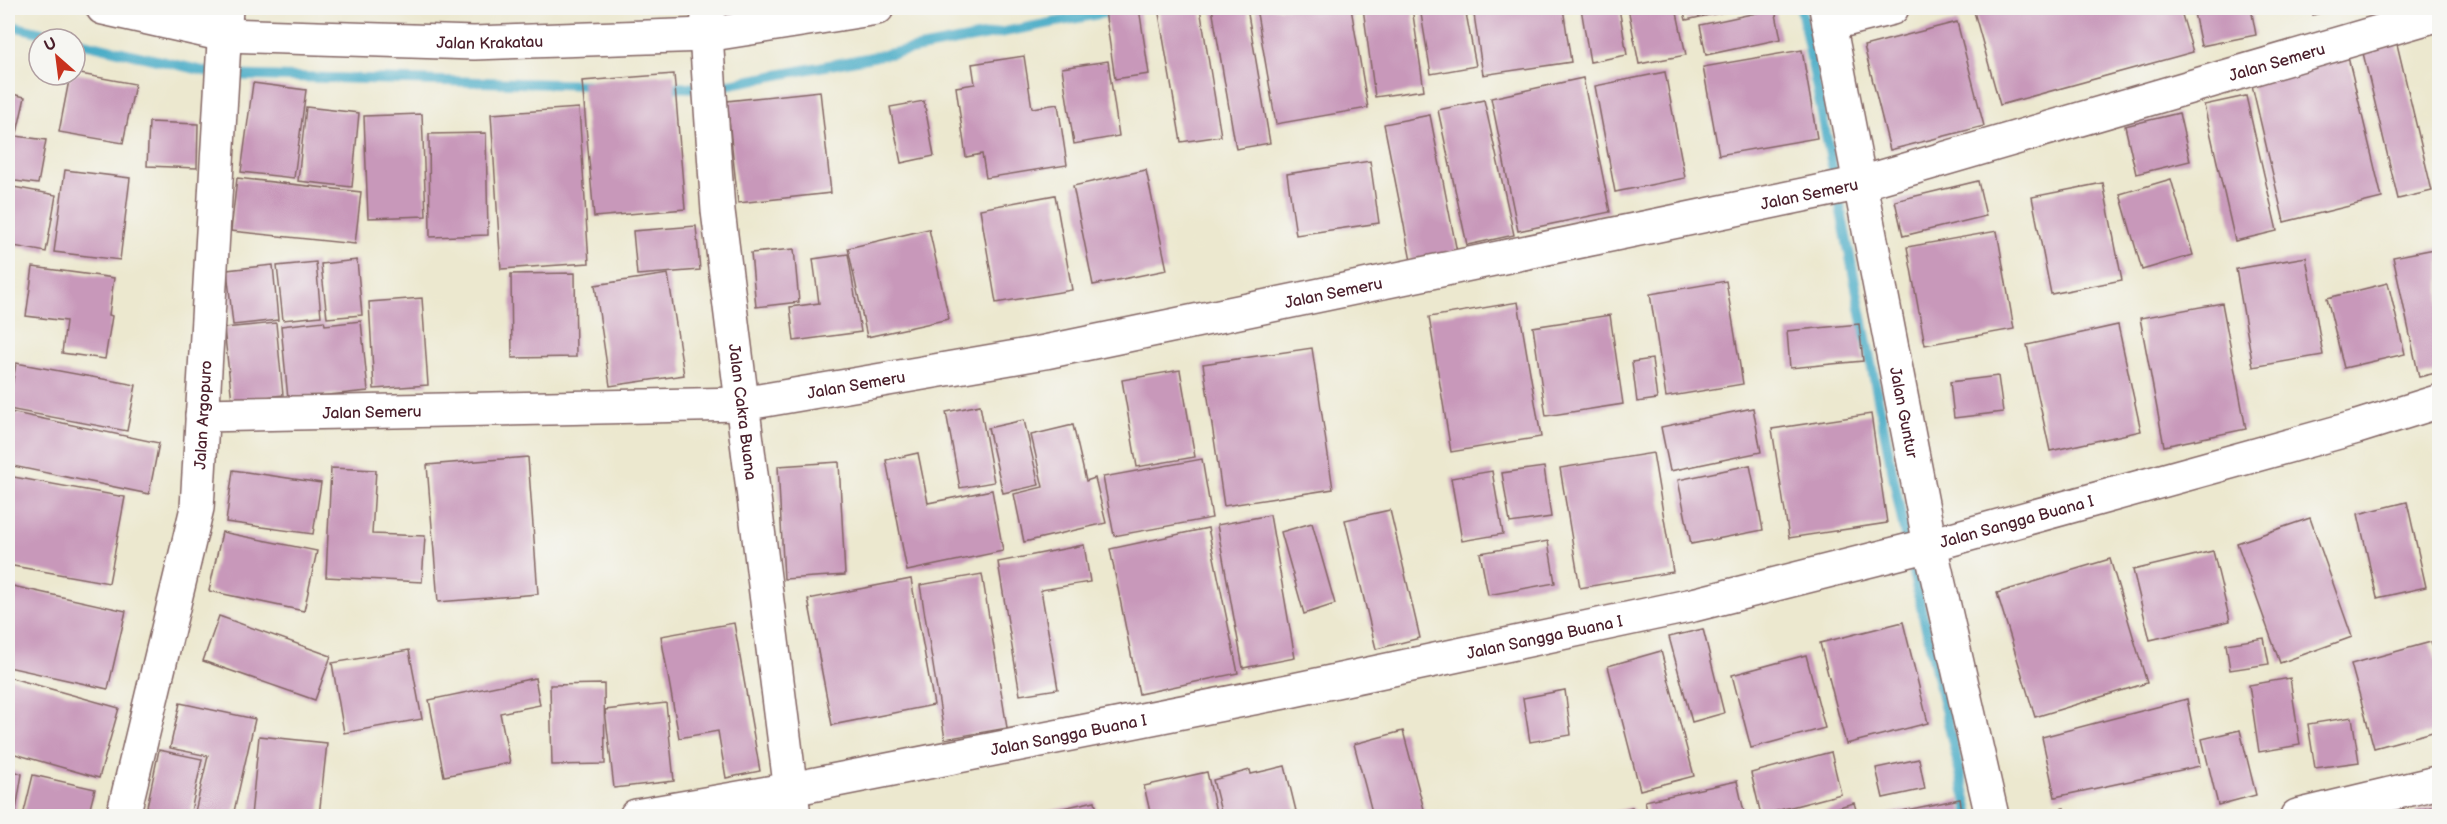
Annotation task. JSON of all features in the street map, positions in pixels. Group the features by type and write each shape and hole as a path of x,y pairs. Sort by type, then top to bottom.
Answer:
{"street":[{"name":"Jalan Krakatau","path":"103,8 225,21 474,42 878,8"},
{"path":"1828,16 1892,8"},
{"name":"Jalan Semeru","path":"202,415 742,404 1045,352 1861,183 2439,15"},
{"name":"Jalan Guntur","path":"1828,16 1930,545 1992,816"},
{"name":"Jalan Argopuro","path":"123,816 197,508 225,21"},
{"name":"Jalan Cakra Buana","path":"708,21 718,211 792,803"},
{"name":"Jalan Sangga Buana I","path":"636,816 792,803 1289,691 1693,605 1930,545 2357,427 2439,401"},
{"path":"2297,816 2439,782"}],"building":[{"path":"1139,8 1149,74 1115,79 1105,11"},
{"path":"1158,8 1200,8 1221,136 1181,142"},
{"path":"1212,8 1247,8 1270,143 1236,149"},
{"path":"1256,8 1351,8 1368,108 1276,124"},
{"path":"1363,8 1412,8 1424,90 1375,97"},
{"path":"1420,8 1465,8 1476,66 1431,74"},
{"path":"1473,8 1563,8 1571,62 1483,75"},
{"path":"1581,8 1619,8 1627,55 1590,62"},
{"path":"1628,8 1676,8 1686,55 1639,64"},
{"path":"1683,8 1732,8 1732,10 1686,20"},
{"path":"1973,8 2180,8 2193,52 2000,105"},
{"path":"2193,8 2251,8 2256,35 2201,46"},
{"path":"2311,8 2337,8 2313,15"},
{"path":"1775,9 1781,39 1706,55 1700,25"},
{"path":"1957,22 1984,126 1890,150 1864,46"},
{"path":"2397,44 2432,191 2398,199 2363,53"},
{"path":"1802,50 1817,138 1719,155 1703,67"},
{"path":"1024,56 1032,108 1058,104 1067,165 986,178 982,154 966,157 956,87 975,84 972,64"},
{"path":"2348,57 2382,198 2284,222 2251,81"},
{"path":"1108,61 1119,136 1074,144 1062,68"},
{"path":"1665,72 1685,178 1615,192 1595,86"},
{"path":"674,74 685,209 594,217 582,81"},
{"path":"87,75 135,84 123,143 59,132 68,87 87,87"},
{"path":"1583,78 1610,212 1518,231 1491,98"},
{"path":"253,83 306,90 294,178 241,172"},
{"path":"820,91 831,193 738,203 727,101"},
{"path":"8,93 25,97 17,133 8,130"},
{"path":"2246,96 2277,231 2235,241 2204,105"},
{"path":"1484,100 1514,235 1467,245 1438,110"},
{"path":"924,101 934,156 901,163 890,107"},
{"path":"306,107 359,113 352,187 298,181"},
{"path":"579,108 589,263 501,269 491,114"},
{"path":"2179,113 2190,161 2136,174 2125,126"},
{"path":"422,114 426,216 368,218 364,116"},
{"path":"1430,115 1457,252 1411,261 1384,124"},
{"path":"149,122 198,124 197,168 147,166"},
{"path":"486,133 488,235 430,237 429,134"},
{"path":"8,135 46,140 38,184 8,180"},
{"path":"1370,161 1379,223 1296,235 1287,174"},
{"path":"65,170 130,178 120,260 54,252"},
{"path":"1146,170 1167,270 1093,285 1073,186"},
{"path":"237,178 361,192 355,244 231,231"},
{"path":"2171,179 2193,255 2142,270 2120,194"},
{"path":"1978,181 1986,216 1903,236 1895,201"},
{"path":"2103,183 2122,280 2051,294 2032,197"},
{"path":"8,186 56,195 46,252 8,245"},
{"path":"1055,195 1072,290 996,303 980,209"},
{"path":"696,226 700,270 637,275 633,231"},
{"path":"929,229 949,319 867,337 848,248"},
{"path":"1997,231 2014,329 1925,345 1907,247"},
{"path":"2440,248 2440,372 2419,377 2393,257"},
{"path":"794,249 799,302 756,307 751,253"},
{"path":"848,254 861,332 794,341 790,307 819,303 813,259"},
{"path":"2306,257 2323,355 2253,367 2236,269"},
{"path":"357,260 362,315 327,318 321,264"},
{"path":"316,262 321,316 283,320 277,266"},
{"path":"273,265 278,320 233,325 227,270"},
{"path":"33,267 114,278 109,315 112,316 105,359 62,353 66,321 26,316"},
{"path":"575,273 576,357 512,358 511,274"},
{"path":"668,274 684,375 610,386 595,285"},
{"path":"1726,281 1743,384 1666,397 1650,294"},
{"path":"2388,283 2405,354 2344,368 2327,298"},
{"path":"422,298 428,385 374,389 369,302"},
{"path":"1518,302 1541,437 1451,452 1429,317"},
{"path":"2222,303 2246,429 2164,446 2140,318"},
{"path":"1610,315 1623,404 1546,416 1533,327"},
{"path":"324,321 325,325 361,321 368,391 288,399 281,326"},
{"path":"276,323 283,395 232,401 224,328"},
{"path":"1859,324 1863,361 1790,368 1787,331"},
{"path":"2118,325 2141,431 2050,451 2027,345"},
{"path":"1312,348 1333,489 1224,506 1203,364"},
{"path":"1652,359 1657,399 1637,402 1632,362"},
{"path":"16,363 136,385 127,431 8,409"},
{"path":"1180,370 1195,457 1137,467 1122,380"},
{"path":"1998,376 2003,412 1954,418 1950,382"},
{"path":"980,405 994,482 960,488 946,412"},
{"path":"1753,408 1761,452 1670,471 1661,427"},
{"path":"10,412 159,443 149,494 8,465"},
{"path":"1871,414 1887,523 1789,538 1772,429"},
{"path":"1024,420 1039,485 1003,493 988,428"},
{"path":"1073,425 1086,481 1095,478 1106,523 1024,542 1014,494 1043,487 1031,435"},
{"path":"918,453 928,503 992,490 1003,551 907,571 886,460"},
{"path":"1653,453 1673,572 1580,588 1560,468"},
{"path":"528,457 538,594 438,602 427,465"},
{"path":"1202,459 1212,518 1114,536 1103,477"},
{"path":"839,462 845,575 784,579 778,466"},
{"path":"1750,465 1763,530 1691,544 1678,480"},
{"path":"1544,467 1551,517 1510,523 1502,473"},
{"path":"331,468 376,470 372,534 425,536 422,582 326,577"},
{"path":"233,470 321,483 313,534 226,522"},
{"path":"1492,471 1503,534 1462,541 1451,478"},
{"path":"8,476 125,497 109,583 8,565"},
{"path":"2407,502 2426,587 2377,598 2358,514"},
{"path":"1390,510 1420,638 1376,649 1345,520"},
{"path":"1270,515 1295,658 1243,668 1217,525"},
{"path":"2310,518 2352,637 2280,663 2237,543"},
{"path":"1312,523 1335,604 1304,614 1281,532"},
{"path":"1208,528 1238,673 1139,694 1110,549"},
{"path":"222,532 317,551 304,611 209,591"},
{"path":"1548,541 1555,583 1488,595 1480,553"},
{"path":"1084,545 1090,582 1041,590 1058,689 1020,695 998,562"},
{"path":"2213,551 2230,621 2150,640 2133,570"},
{"path":"2110,559 2147,683 2035,717 1997,593"},
{"path":"982,574 1007,728 945,739 920,585"},
{"path":"911,579 934,705 832,725 808,599"},
{"path":"8,585 126,611 108,689 8,667"},
{"path":"219,616 331,656 315,700 203,661"},
{"path":"1903,622 1928,723 1846,744 1820,643"},
{"path":"734,623 760,771 726,778 718,731 679,738 661,636"},
{"path":"1703,629 1724,713 1692,722 1669,637"},
{"path":"2264,638 2269,664 2230,670 2226,644"},
{"path":"2431,642 2440,676 2440,730 2374,748 2351,664"},
{"path":"409,650 422,719 344,733 332,663"},
{"path":"1661,651 1694,776 1640,790 1608,666"},
{"path":"1806,655 1825,728 1751,748 1732,675"},
{"path":"8,677 119,708 99,778 8,752"},
{"path":"535,678 540,705 500,713 510,763 444,776 429,700"},
{"path":"2290,678 2300,745 2259,752 2249,685"},
{"path":"604,684 605,764 552,765 550,685"},
{"path":"1565,690 1571,735 1530,742 1523,698"},
{"path":"2187,699 2200,766 2055,797 2042,737"},
{"path":"180,703 255,719 233,816 194,816 208,756 170,748"},
{"path":"666,703 674,781 614,788 605,710"},
{"path":"2352,717 2359,762 2315,768 2308,724"},
{"path":"2240,730 2256,795 2218,805 2202,739"},
{"path":"1403,731 1425,813 1412,816 1373,816 1354,744"},
{"path":"259,736 327,743 319,816 251,816"},
{"path":"159,750 202,759 190,816 145,816"},
{"path":"1831,752 1841,794 1761,815 1751,773"},
{"path":"1919,759 1925,789 1883,798 1876,768"},
{"path":"1285,766 1296,811 1274,816 1222,816 1213,780 1250,770 1251,774"},
{"path":"8,769 22,774 15,816 8,816"},
{"path":"1207,772 1217,816 1151,816 1144,786"},
{"path":"33,775 95,789 88,816 23,816"},
{"path":"1737,781 1745,816 1648,816 1645,801"},
{"path":"1960,799 1963,816 1882,816 1882,815"},
{"path":"1095,801 1098,816 1041,816 1040,813"},
{"path":"1854,803 1858,816 1805,816"},
{"path":"2440,805 2440,816 2416,816 2415,811"},
{"path":"1632,807 1634,816 1597,816"},
{"path":"2064,808 2065,816 2030,816"}],"waterway":[{"path":"661,87 709,88 1130,8"},
{"path":"1801,8 1908,551 1970,816"},
{"path":"8,25 27,29"},
{"path":"87,44 221,75 594,85"}]}
